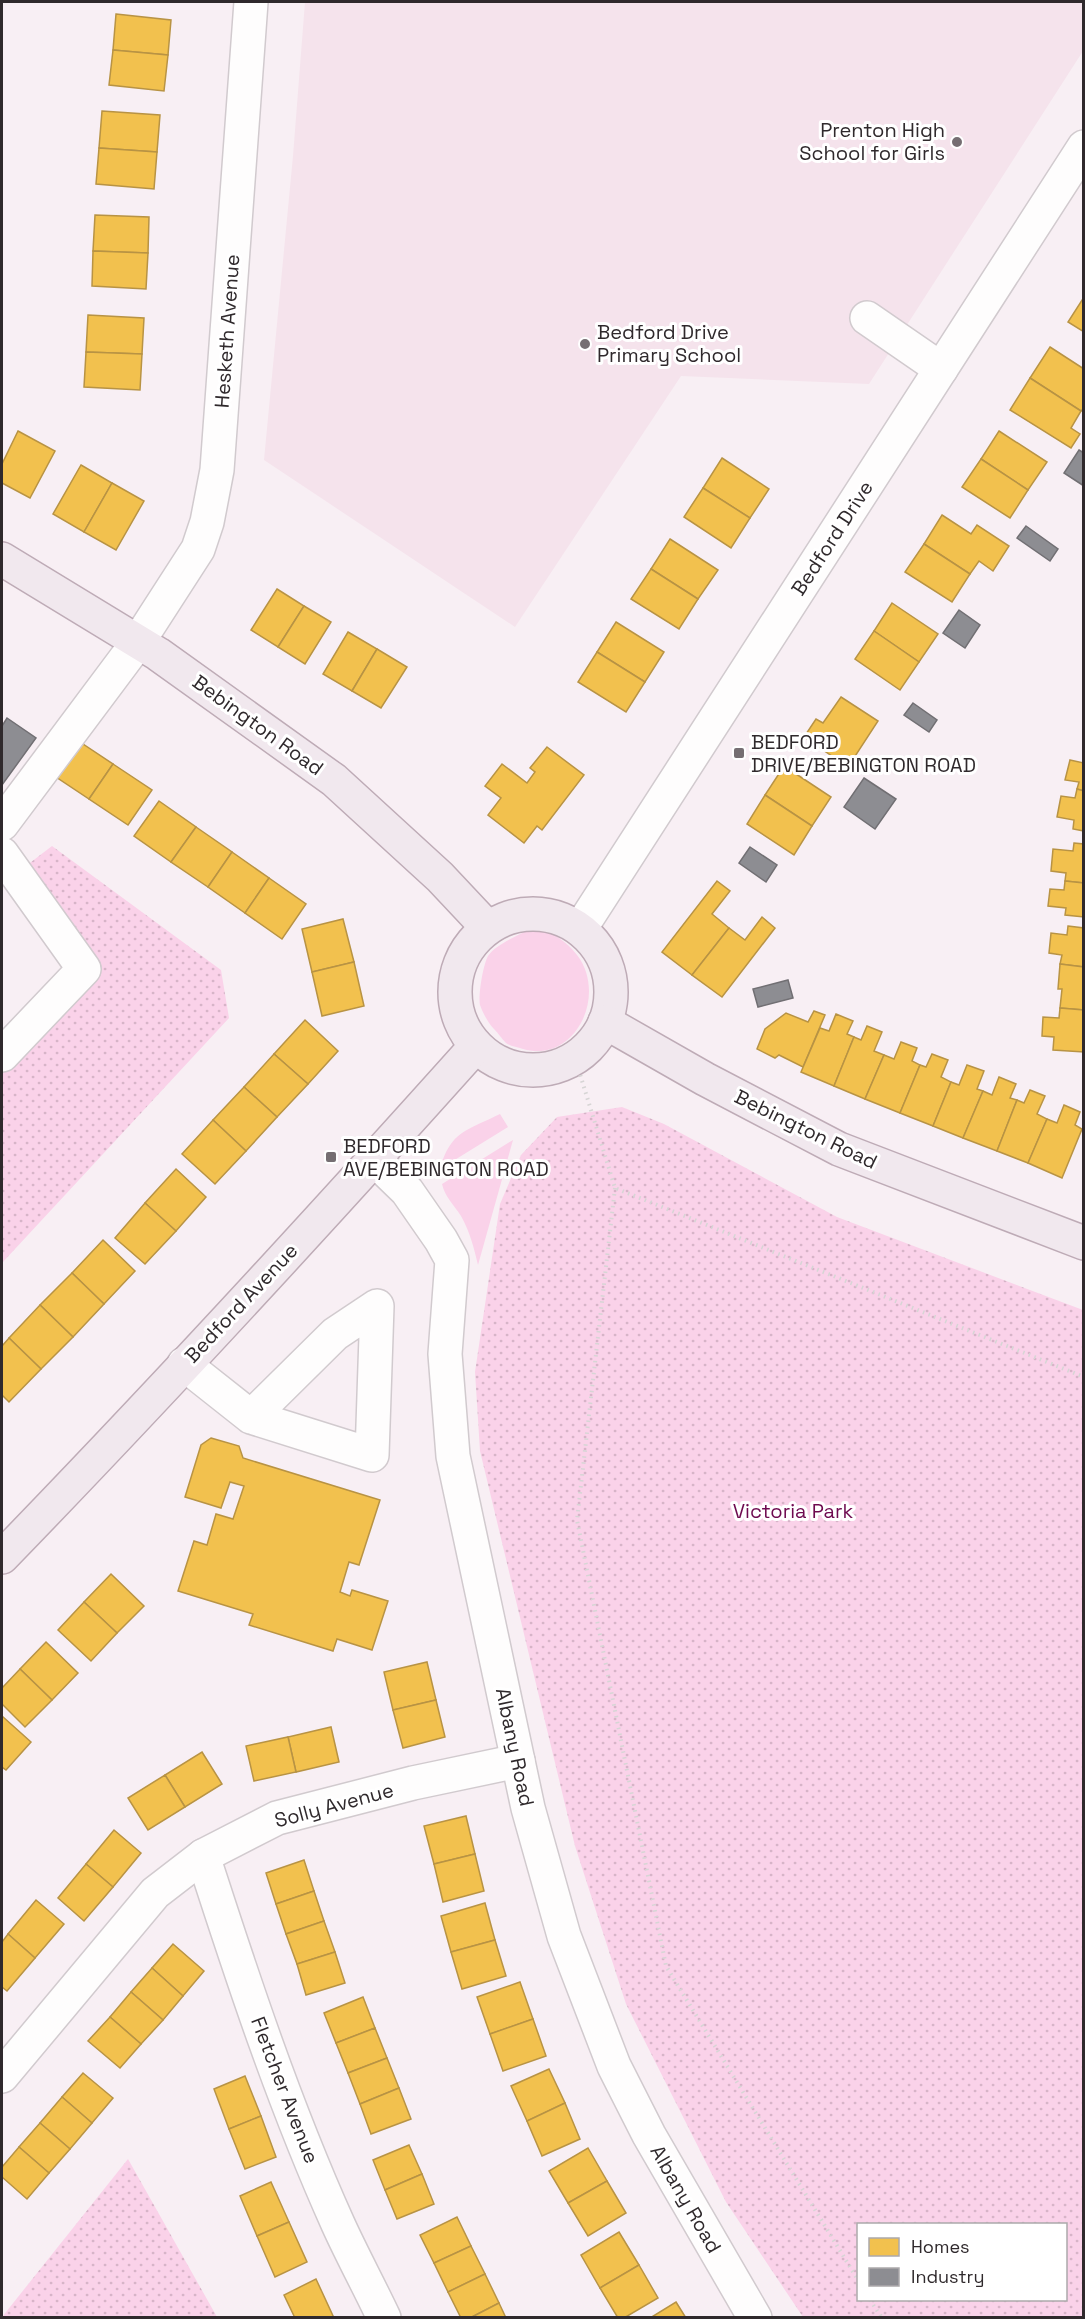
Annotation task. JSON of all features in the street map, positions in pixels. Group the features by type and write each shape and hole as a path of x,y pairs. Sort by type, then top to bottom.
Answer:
{"main road":[{"name":"Bebington Road","path":"2,559 158,654 334,780 440,877 488,927"},
{"path":"539,913 566,920 588,935 604,957 611,977 611,1004 605,1022 591,1046 575,1058 550,1069 512,1068 487,1056 470,1040 457,1016 455,980 464,954 488,927 513,915 539,913"},
{"name":"Bebington Road","path":"605,1022 705,1079 839,1149 1081,1236"},
{"name":"Bedford Avenue","path":"2,1557 184,1364 476,1046"}],"street":[{"name":"Hesketh Avenue","path":"2,824 138,642 198,549 207,522 217,470 251,2"},
{"name":"Bedford Drive","path":"580,929 1083,147"},
{"path":"867,318 941,369"},
{"path":"2,854 84,969 2,1055"},
{"name":"Albany Road","path":"374,1159 407,1191 452,1260 445,1354 453,1456 528,1808 564,1936 614,2066 649,2135 755,2318"},
{"path":"184,1364 251,1416 372,1455 377,1306 335,1334 251,1416"},
{"name":"Solly Avenue","path":"2,2076 155,1893 203,1856 277,1818 413,1783 518,1761"},
{"name":"Fletcher Avenue","path":"203,1856 245,1988 289,2102 338,2224 384,2318"}],"path":[{"path":"575,1058 615,1188 577,1520 666,1966 857,2278"},
{"path":"615,1188 1083,1377"},
{"path":"871,2301 882,2318"}],"shaded area":[{"name":"Bedford Drive Primary School","path":"305,2 1083,2 1083,51 869,384 681,376 515,627 264,460"}],"green space":[{"path":"52,846 221,970 229,1018 2,1263 2,1073 86,988 97,957 22,869"},
{"path":"526,931 549,933 568,945 586,971 589,989 587,1006 581,1023 571,1036 558,1046 542,1051 523,1049 506,1043 490,1024 480,1005 481,980 488,956 500,945"},
{"name":"Victoria Park","path":"622,1107 664,1124 837,1217 1083,1310 1083,2317 803,2317 726,2202 626,2004 575,1846 480,1451 475,1372 500,1204 521,1155 557,1117"},
{"path":"500,1114 508,1127 440,1169 444,1156 455,1139 470,1128"},
{"path":"513,1140 478,1265 467,1228 447,1197 442,1184"},
{"path":"128,2159 217,2317 2,2317"}],"building: Homes":[{"path":"116,14 171,20 168,55 113,50"},
{"path":"113,50 168,55 164,91 109,85"},
{"path":"102,111 160,115 157,152 99,148"},
{"path":"99,148 157,152 154,189 96,184"},
{"path":"95,215 149,217 148,253 93,251"},
{"path":"93,251 148,253 146,289 92,286"},
{"path":"1084,297 1084,332 1068,322"},
{"path":"88,315 144,318 142,354 86,352"},
{"path":"1050,347 1084,369 1084,408 1081,411 1030,378"},
{"path":"86,352 142,354 140,390 84,387"},
{"path":"1030,378 1081,411 1071,428 1080,434 1071,448 1010,410"},
{"path":"18,431 55,451 30,498 2,483 2,464"},
{"path":"999,431 1047,462 1028,490 981,459"},
{"path":"722,458 769,489 750,518 703,488"},
{"path":"981,459 1028,490 1010,518 962,487"},
{"path":"81,465 112,483 84,532 53,514"},
{"path":"112,483 144,501 116,550 84,532"},
{"path":"703,488 750,518 731,548 684,517"},
{"path":"942,515 971,534 977,525 1009,546 993,571 979,561 970,574 924,544"},
{"path":"670,539 718,570 698,599 651,569"},
{"path":"924,544 970,574 952,602 905,572"},
{"path":"651,569 698,599 679,629 631,599"},
{"path":"277,589 304,606 278,647 251,630"},
{"path":"892,603 938,634 919,662 874,631"},
{"path":"304,606 331,622 305,664 278,647"},
{"path":"616,622 664,652 645,682 597,652"},
{"path":"874,631 919,662 900,690 855,659"},
{"path":"348,632 377,649 352,691 323,674"},
{"path":"377,649 407,667 381,708 352,691"},
{"path":"597,652 645,682 626,712 578,682"},
{"path":"841,697 878,721 848,767 804,737 816,719 823,723"},
{"path":"74,738 113,764 89,799 50,773"},
{"path":"547,747 584,775 542,830 537,826 524,843 488,815 501,798 485,786 502,764 527,783 535,772 530,768"},
{"path":"1070,760 1084,763 1084,791 1077,789 1079,782 1065,780"},
{"path":"113,764 152,790 128,825 89,799"},
{"path":"784,766 831,797 812,826 765,795"},
{"path":"1077,789 1084,791 1084,831 1073,829 1074,820 1057,817 1061,796 1075,798"},
{"path":"765,795 812,826 794,855 747,824"},
{"path":"159,801 196,827 171,862 134,836"},
{"path":"196,827 232,852 208,887 171,862"},
{"path":"1074,843 1084,844 1084,883 1065,881 1066,873 1051,871 1053,849 1073,851"},
{"path":"232,852 269,878 245,913 208,887"},
{"path":"269,878 306,904 282,939 245,913"},
{"path":"717,881 730,891 712,914 729,928 692,975 662,952"},
{"path":"1065,881 1084,883 1084,917 1065,915 1066,908 1048,906 1050,889 1064,890"},
{"path":"762,917 775,928 722,997 692,975 729,928 745,940"},
{"path":"343,919 354,962 312,972 302,929"},
{"path":"1068,926 1084,928 1084,967 1060,964 1062,955 1049,953 1051,933 1067,935"},
{"path":"354,962 364,1006 322,1016 312,972"},
{"path":"1060,964 1084,967 1084,1010 1060,1008 1062,989 1058,989"},
{"path":"1060,1008 1084,1010 1084,1052 1053,1050 1054,1037 1042,1036 1043,1017 1059,1018"},
{"path":"814,1011 825,1015 803,1067 779,1055 775,1058 757,1049 765,1029 786,1013 808,1022"},
{"path":"836,1014 853,1021 847,1034 854,1037 834,1086 801,1072 820,1028 829,1031"},
{"path":"305,1020 338,1051 308,1084 274,1054"},
{"path":"867,1026 882,1032 874,1051 884,1055 865,1099 834,1086 854,1037 861,1040"},
{"path":"901,1042 917,1048 912,1061 920,1065 900,1113 865,1099 884,1055 894,1059"},
{"path":"274,1054 308,1084 277,1117 244,1087"},
{"path":"932,1054 948,1060 941,1077 951,1082 933,1126 900,1113 920,1065 926,1067"},
{"path":"967,1065 984,1071 977,1089 983,1091 963,1138 933,1126 951,1082 959,1085"},
{"path":"999,1077 1016,1084 1010,1098 1017,1100 997,1151 963,1138 983,1091 992,1095"},
{"path":"244,1087 277,1117 246,1151 213,1120"},
{"path":"1030,1090 1045,1096 1037,1114 1047,1119 1028,1163 997,1151 1017,1100 1024,1103"},
{"path":"1064,1105 1080,1112 1075,1125 1082,1129 1062,1178 1028,1163 1047,1119 1057,1123"},
{"path":"213,1120 246,1151 215,1184 182,1154"},
{"path":"176,1169 206,1197 176,1231 145,1203"},
{"path":"145,1203 176,1231 145,1264 115,1238"},
{"path":"103,1240 135,1271 104,1304 72,1273"},
{"path":"72,1273 104,1304 73,1337 40,1305"},
{"path":"40,1305 73,1337 41,1369 9,1338"},
{"path":"9,1338 41,1369 9,1402 2,1395 2,1346"},
{"path":"211,1438 239,1446 243,1458 380,1500 359,1565 349,1562 340,1592 350,1596 352,1590 388,1601 372,1650 337,1639 333,1651 249,1625 253,1614 178,1591 194,1541 207,1545 216,1514 233,1519 244,1486 230,1482 221,1508 185,1497 201,1445"},
{"path":"111,1574 144,1606 117,1633 84,1602"},
{"path":"84,1602 117,1633 91,1661 58,1630"},
{"path":"46,1642 78,1673 52,1700 20,1669"},
{"path":"427,1662 436,1700 393,1710 384,1672"},
{"path":"20,1669 52,1700 25,1727 2,1704 2,1688"},
{"path":"436,1700 445,1737 403,1748 393,1710"},
{"path":"2,1716 31,1742 6,1770 2,1767"},
{"path":"331,1727 339,1762 296,1772 288,1737"},
{"path":"288,1737 296,1772 254,1781 246,1746"},
{"path":"202,1752 222,1784 185,1807 165,1775"},
{"path":"165,1775 185,1807 148,1830 128,1798"},
{"path":"466,1816 475,1854 434,1864 424,1826"},
{"path":"114,1830 141,1853 113,1887 86,1864"},
{"path":"475,1854 484,1891 443,1902 434,1864"},
{"path":"304,1860 314,1891 276,1904 266,1873"},
{"path":"86,1864 113,1887 84,1921 58,1898"},
{"path":"314,1891 324,1921 286,1934 276,1904"},
{"path":"36,1900 64,1924 35,1958 8,1934"},
{"path":"485,1903 495,1940 451,1952 441,1916"},
{"path":"324,1921 335,1952 297,1964 286,1934"},
{"path":"8,1934 35,1958 7,1991 2,1987 2,1942"},
{"path":"495,1940 506,1976 462,1989 451,1952"},
{"path":"173,1944 204,1971 183,1996 152,1968"},
{"path":"335,1952 345,1983 306,1995 297,1964"},
{"path":"152,1968 183,1996 163,2020 131,1992"},
{"path":"520,1982 533,2019 490,2034 477,1997"},
{"path":"131,1992 163,2020 141,2044 110,2017"},
{"path":"363,1997 375,2028 336,2043 324,2013"},
{"path":"110,2017 141,2044 120,2068 88,2041"},
{"path":"533,2019 546,2056 503,2071 490,2034"},
{"path":"375,2028 387,2058 348,2073 336,2043"},
{"path":"387,2058 399,2088 360,2104 348,2073"},
{"path":"549,2069 565,2103 527,2121 511,2086"},
{"path":"83,2073 113,2098 92,2123 62,2097"},
{"path":"245,2076 261,2116 229,2129 214,2089"},
{"path":"399,2088 411,2119 371,2134 360,2104"},
{"path":"62,2097 92,2123 70,2149 40,2123"},
{"path":"565,2103 580,2139 542,2156 527,2121"},
{"path":"261,2116 276,2157 245,2169 229,2129"},
{"path":"40,2123 70,2149 49,2173 19,2147"},
{"path":"409,2145 422,2174 385,2190 373,2160"},
{"path":"19,2147 49,2173 27,2199 2,2177 2,2167"},
{"path":"588,2148 607,2181 568,2203 549,2171"},
{"path":"422,2174 434,2204 397,2219 385,2190"},
{"path":"607,2181 626,2213 588,2236 568,2203"},
{"path":"271,2182 289,2222 257,2236 240,2196"},
{"path":"457,2217 471,2246 434,2263 420,2235"},
{"path":"289,2222 307,2262 275,2277 257,2236"},
{"path":"619,2232 639,2265 600,2288 581,2255"},
{"path":"471,2246 485,2274 448,2292 434,2263"},
{"path":"639,2265 658,2298 624,2318 618,2318 600,2288"},
{"path":"485,2274 499,2303 470,2318 461,2318 448,2292"},
{"path":"316,2279 334,2318 295,2318 284,2295"},
{"path":"676,2302 686,2318 650,2318"},
{"path":"499,2303 506,2318 470,2318"}],"building: Industry":[{"path":"1079,450 1084,453 1084,486 1064,473"},
{"path":"1026,526 1058,549 1050,561 1017,538"},
{"path":"959,610 980,625 965,648 943,633"},
{"path":"913,703 937,720 929,732 904,715"},
{"path":"7,718 36,738 2,785 2,726"},
{"path":"864,778 896,799 875,829 844,807"},
{"path":"750,847 777,865 766,882 739,863"},
{"path":"788,980 793,998 758,1007 753,989"}],"place":[{"name":"Prenton High School for Girls","path":"957,142"},
{"name":"Bedford Drive Primary School","path":"585,344"},
{"name":"BEDFORD DRIVE/BEBINGTON ROAD","path":"739,753"},
{"name":"BEDFORD AVE/BEBINGTON ROAD","path":"331,1157"}]}
